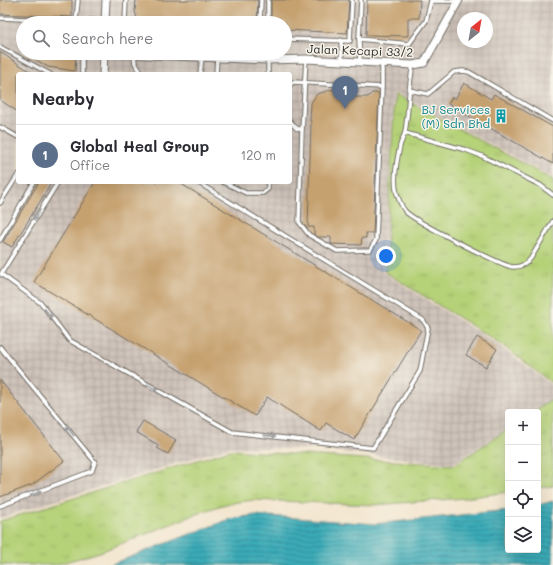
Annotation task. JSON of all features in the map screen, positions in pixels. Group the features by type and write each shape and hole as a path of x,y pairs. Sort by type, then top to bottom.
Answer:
{"street":[{"path":"105,16 106,0"},
{"name":"Jalan Kecapi 33/2","path":"292,58 413,65 424,63 459,0"},
{"path":"102,72 103,60"}],"lane":[{"path":"76,16 78,0"},
{"path":"125,16 126,0"},
{"path":"260,16 261,0"},
{"path":"268,0 268,16"},
{"path":"292,39 350,40 352,0"},
{"path":"360,62 359,39 361,0"},
{"path":"359,39 409,44 426,21 431,1 459,0"},
{"path":"0,18 16,19"},
{"path":"341,40 342,62"},
{"path":"0,47 16,56"},
{"path":"306,59 299,222 309,235 337,251 370,250 376,240 382,63"},
{"path":"24,60 46,72"},
{"path":"82,60 82,72"},
{"path":"135,60 141,72"},
{"path":"200,72 202,60"},
{"path":"216,72 217,60"},
{"path":"268,60 268,72"},
{"path":"413,65 410,76 405,133 400,144 397,158 396,193 404,211 421,223 483,254 514,267 524,265 528,262 553,221"},
{"path":"409,90 428,94 454,72 463,70 469,72 553,121"},
{"path":"292,83 305,82 382,87"},
{"path":"292,123 296,128 302,130"},
{"path":"0,127 16,136"},
{"path":"405,133 482,156 540,185 553,195"},
{"path":"0,203 16,178"},
{"path":"0,240 33,184"},
{"path":"57,184 1,273 42,304 69,340 232,432 372,448 420,371 428,328 423,320 200,184"},
{"path":"227,184 246,193 263,193 268,189 268,184"},
{"path":"0,346 95,462 92,472 0,506"}],"shaded area":[{"path":"0,0 553,0 553,178 394,92 384,273 497,344 553,386 553,398 536,409 505,409 505,430 453,464 321,450 230,447 0,518"}],"green space":[{"path":"395,94 553,180 553,384 498,342 385,272"},
{"path":"553,398 553,486 541,488 541,409 537,409"},
{"path":"505,431 505,492 465,498 374,505 253,500 226,504 204,511 100,552 55,565 0,565 0,521 230,450 454,465"}],"water":[{"path":"553,501 553,565 109,565 230,519 255,515 375,524 505,510 505,553 541,553 541,504"}],"building":[{"path":"0,0 72,0 72,16 0,14"},
{"path":"136,0 258,0 257,16 136,16"},
{"path":"271,0 349,0 347,33 292,30 292,16 271,16"},
{"path":"367,0 420,0 419,18 408,18 408,36 366,35"},
{"path":"0,52 31,72 16,72 16,111 0,100"},
{"path":"36,60 76,60 75,71 48,67"},
{"name":"BJ Services (M) Sdn Bhd","path":"464,83 491,99 494,94 553,127 553,164 448,104 452,97 455,99"},
{"path":"334,89 339,90 339,97 368,97 372,93 379,93 373,233 366,233 366,238 362,238 361,245 331,244 331,237 318,237 314,234 314,227 308,227 311,103 317,94"},
{"path":"38,184 51,184 12,247 3,242"},
{"path":"94,184 181,184 421,330 354,440 326,423 321,431 267,397 255,416 34,282"},
{"path":"477,337 497,349 486,367 466,355"},
{"path":"0,380 64,461 32,485 0,497"},
{"path":"143,421 176,440 168,454 157,448 158,445 136,432"}],"place":[{"name":"Global Heal Group","path":"345,109"},
{"name":"BJ Services (M) Sdn Bhd","path":"501,116"}]}
